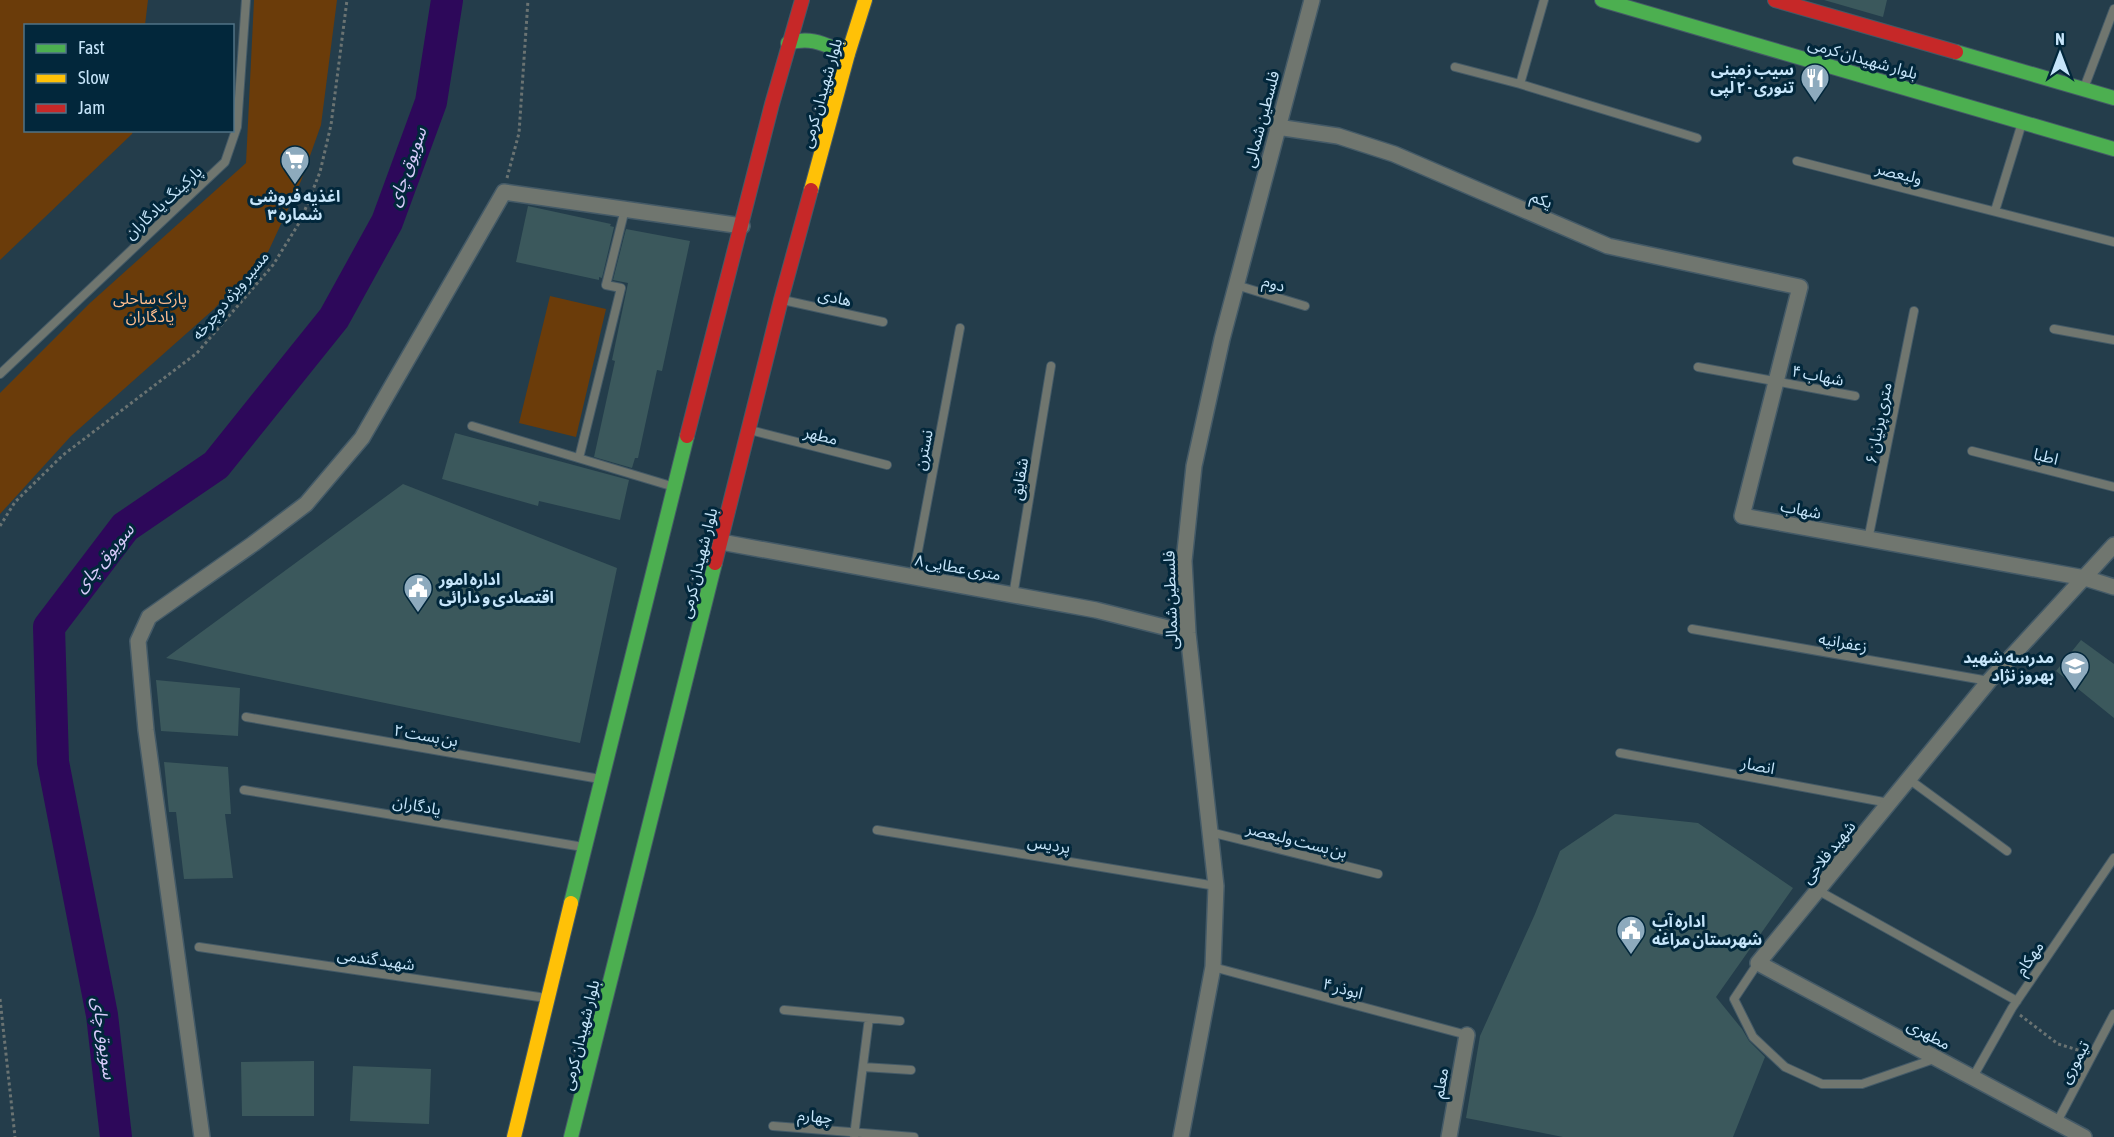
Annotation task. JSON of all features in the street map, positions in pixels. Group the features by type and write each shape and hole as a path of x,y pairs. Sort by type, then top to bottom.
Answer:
{"main road":[{"path":"514,1137 672,486 742,226 788,43 802,0"},
{"name":"بلوار شهیدان کرمی","path":"571,1137 782,300 848,54 865,0"},
{"name":"بلوار شهیدان کرمی","path":"1602,0 2114,148"},
{"name":"بلوار شهیدان کرمی","path":"1775,0 2114,98"},
{"path":"788,43 803,39 848,54"}],"street":[{"name":"فلسطین شمالی","path":"1181,1137 1213,967 1216,886 1188,633 1184,561 1194,466 1222,339 1312,0"},
{"name":"یکم","path":"1277,127 1338,136 1394,154 1608,246 1800,287"},
{"path":"202,1137 146,730 138,641 149,617 254,544 306,504 362,438 504,192 742,226"},
{"name":"شهاب","path":"1800,287 1742,516 2085,578 2114,587"},
{"name":"۸ متری عطایی","path":"721,542 1096,610 1188,633"},
{"name":"شهید فلاحی","path":"1758,963 1989,681 2114,545"},
{"name":"مطهری","path":"1758,963 2084,1137"},
{"name":"معلم","path":"1449,1137 1467,1035"}],"lane":[{"name":"پارکینگ یادگاران","path":"0,374 225,162 237,127 246,0"},
{"path":"1520,84 1544,0"},
{"path":"2084,90 2114,9"},
{"path":"1455,67 1520,84 1697,138"},
{"path":"1995,211 2022,122"},
{"name":"ولیعصر","path":"1797,160 2114,242"},
{"path":"579,458 621,288 606,285 625,209"},
{"name":"دوم","path":"1236,285 1305,306"},
{"name":"هادی","path":"782,300 883,322"},
{"name":"۶ متری پرنیان","path":"1868,540 1914,311"},
{"name":"نسترن","path":"914,577 960,328"},
{"path":"2054,329 2114,340"},
{"name":"شقایق","path":"1013,596 1051,366"},
{"name":"شهاب ۴","path":"1698,367 1855,396"},
{"path":"472,426 672,486"},
{"name":"مطهر","path":"749,430 886,465"},
{"name":"اطبا","path":"1972,451 2114,487"},
{"name":"زعفرانیه","path":"1692,629 1989,681"},
{"name":"بن بست ۲","path":"246,717 601,779"},
{"name":"انصار","path":"1620,753 1891,803"},
{"path":"1910,780 2007,851"},
{"name":"یادگاران","path":"244,790 585,848"},
{"name":"پردیس","path":"877,830 1216,886"},
{"name":"بن بست ولیعصر","path":"1209,831 1377,874"},
{"name":"مهکام","path":"1973,1077 2014,1005 2114,858"},
{"path":"1819,891 2014,1005"},
{"name":"شهید گندمی","path":"199,947 548,998"},
{"name":"شهید فلاحی","path":"1758,963 1734,999 1753,1037 1785,1067 1822,1084 1862,1083 1936,1058"},
{"name":"ابوذر ۴","path":"1213,967 1467,1035"},
{"path":"784,1010 900,1021"},
{"name":"تیموری","path":"2056,1122 2114,1014"},
{"path":"855,1135 869,1018"},
{"path":"863,1067 911,1070"},
{"name":"چهارم","path":"773,1126 855,1135 914,1137"}],"path":[{"name":"مسیر ویژه دوچرخه","path":"0,526 15,502 63,455 197,353 273,265 302,220 320,172 331,125 347,0"},
{"path":"504,192 519,133 528,0"},
{"path":"0,999 15,1137"},
{"path":"2014,1005 2058,1044 2077,1049 2092,1057"}],"green space":[{"path":"0,0 148,0 145,24 24,24 24,132 133,132 0,260"},
{"name":"پارک ساحلی یادگاران","path":"254,0 337,0 321,125 301,181 268,252 214,309 71,436 0,514 0,393 90,303 246,163"},
{"path":"550,296 606,309 576,437 519,423"}],"building":[{"path":"1824,0 1887,0 1883,17"},
{"path":"528,206 611,224 610,226 614,227 602,278 599,277 599,280 516,262"},
{"path":"626,229 690,241 662,371 657,370 638,458 635,458 632,468 594,457 615,361 612,360 628,283 613,280"},
{"path":"455,433 629,480 620,520 539,501 538,506 442,479"},
{"name":"اداره امور اقتصادی و دارائی","path":"403,484 617,568 580,743 166,658"},
{"name":"مدرسه شهید بهروز نژاد","path":"2081,640 2114,664 2114,718 2056,671"},
{"path":"156,680 240,688 238,736 161,731"},
{"path":"164,762 228,767 231,814 225,814 233,878 184,879 176,812 169,812"},
{"name":"اداره آب شهرستان مراغه","path":"1615,814 1698,823 1793,888 1716,997 1749,1041 1765,1057 1733,1137 1563,1137 1466,1118 1480,1036 1535,914 1560,851"},
{"path":"314,1061 314,1116 242,1116 241,1062"},
{"path":"353,1066 431,1069 429,1124 350,1121"}],"waterway":[{"name":"سویوق چای","path":"116,1137 102,1015 53,762 49,627 125,527 216,465 334,318 387,222 431,102 447,0"}],"traffic: fast":[{"path":"1602,0 2114,149"},
{"path":"788,43 812,41 848,54"},
{"path":"1956,52 2114,98"},
{"path":"571,903 687,436"},
{"path":"571,1137 715,563"}],"traffic: slow":[{"path":"811,190 865,0"},
{"path":"514,1137 571,903"}],"traffic: jam":[{"path":"687,436 772,104 802,0"},
{"path":"1775,0 1956,52"},
{"path":"715,563 811,190"}],"place":[{"name":"سیب زمینی تنوری - ۲ لپی","path":"1815,104"},
{"name":"اغذیه فروشی شماره ۳","path":"295,186"},
{"name":"اداره امور اقتصادی و دارائی","path":"418,614"},
{"name":"مدرسه شهید بهروز نژاد","path":"2075,692"},
{"name":"اداره آب شهرستان مراغه","path":"1631,956"}]}
